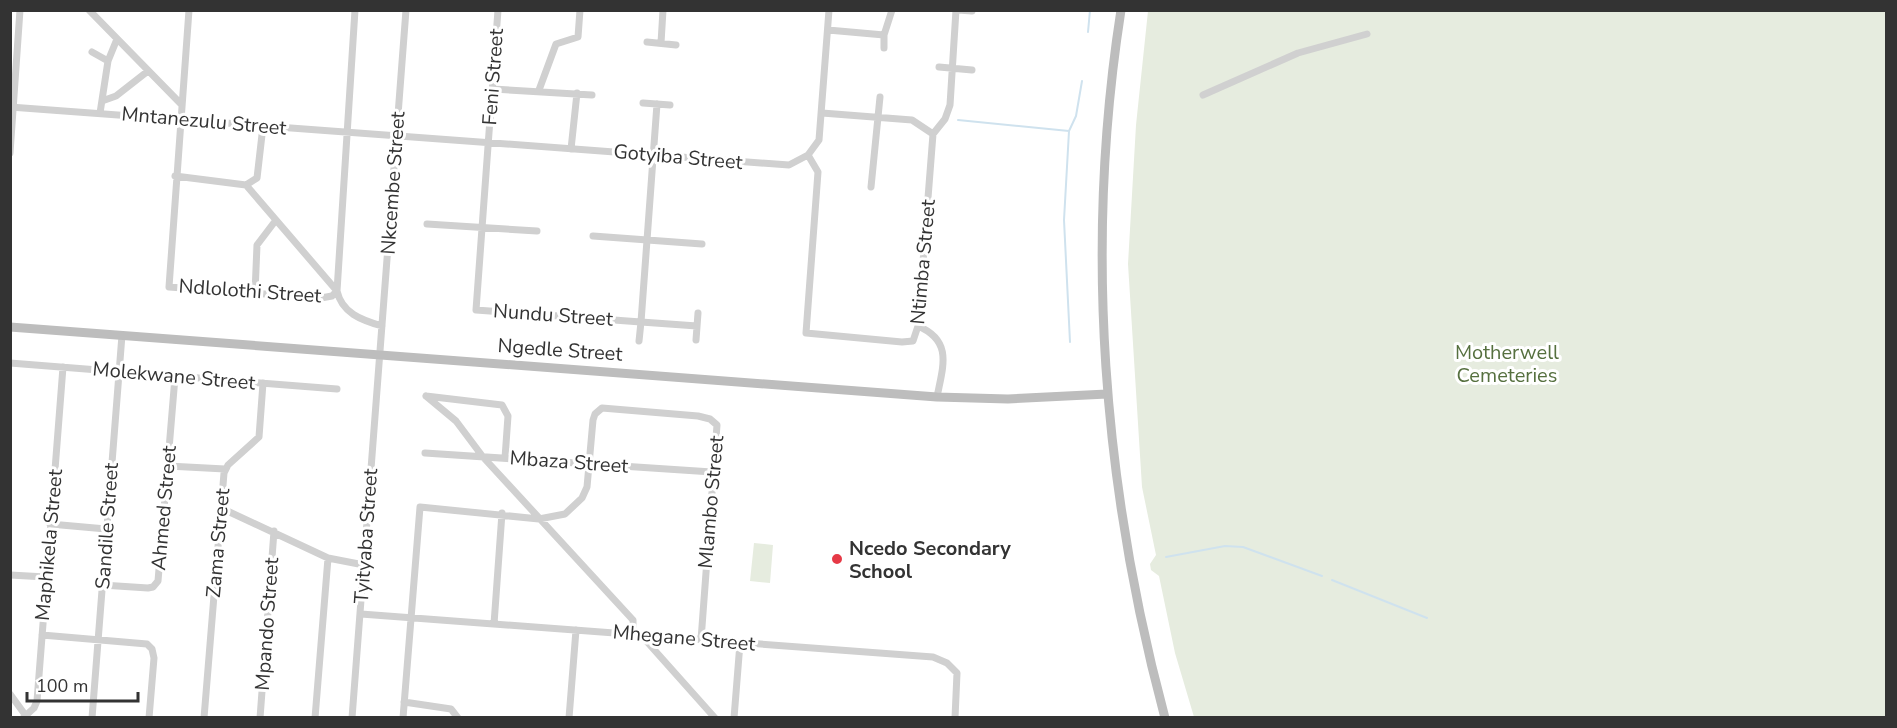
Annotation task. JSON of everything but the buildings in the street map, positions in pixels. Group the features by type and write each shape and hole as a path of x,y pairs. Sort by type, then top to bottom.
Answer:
{"street":[{"path":"10,153 20,10"},
{"path":"89,10 181,104"},
{"name":"Ndlolothi Street","path":"189,10 179,119 169,286 321,298 332,296 337,291 355,10"},
{"name":"Nkcembe Street","path":"380,355 406,10"},
{"name":"Feni Street","path":"488,143 498,10"},
{"path":"539,90 556,44 578,37 580,10"},
{"path":"661,43 663,10"},
{"path":"808,155 819,140 829,10"},
{"path":"884,48 884,35 892,10"},
{"path":"822,113 917,121 933,134 949,110 957,10 972,11"},
{"path":"1121,10 1109,93 1104,156 1102,307 1107,394 1124,537 1144,634 1165,717"},
{"path":"828,30 884,35"},
{"path":"1203,95 1298,53 1367,34"},
{"path":"100,113 108,61 117,39"},
{"path":"647,42 676,45"},
{"path":"92,52 108,61"},
{"path":"939,68 972,70"},
{"path":"102,101 116,96 148,71"},
{"path":"493,89 592,95"},
{"path":"571,149 577,93"},
{"path":"871,187 880,98"},
{"path":"643,103 670,105"},
{"name":"Nundu Street","path":"641,322 657,104"},
{"name":"Mntanezulu Street","path":"12,107 397,137"},
{"path":"175,176 246,184 254,182 258,176 263,126"},
{"name":"Ntimba Street","path":"808,155 818,172 806,333 909,342 916,336 918,326 933,134"},
{"name":"Gotyiba Street","path":"397,137 778,166 797,163 808,155"},
{"name":"Nundu Street","path":"488,143 476,310 697,326"},
{"path":"246,184 337,291 340,303 363,320 382,326"},
{"path":"255,293 257,245 276,220"},
{"path":"427,224 537,231"},
{"path":"593,236 702,244"},
{"path":"696,340 698,313"},
{"path":"639,341 641,322"},
{"path":"918,326 932,333 941,344 944,363 938,397"},
{"name":"Ngedle Street","path":"10,327 938,397 1008,399 1107,394"},
{"name":"Sandile Street","path":"92,717 122,335"},
{"name":"Tyityaba Street","path":"352,717 380,355"},
{"name":"Molekwane Street","path":"10,363 337,389"},
{"name":"Maphikela Street","path":"24,717 36,704 63,367"},
{"name":"Ahmed Street","path":"102,585 153,588 158,581 175,377"},
{"name":"Zama Street","path":"204,717 225,469 259,437 263,383"},
{"path":"505,458 508,416 502,405 426,396 456,421 483,458 633,620 633,634"},
{"name":"Mlambo Street","path":"411,618 420,507 502,513 539,519 557,517 576,505 587,487 593,420 595,414 602,408 710,418 717,425 701,640"},
{"name":"Mbaza Street","path":"425,453 712,472"},
{"path":"168,466 225,469"},
{"path":"221,508 328,558 364,564"},
{"path":"494,624 502,513"},
{"path":"50,524 106,529"},
{"name":"Mpando Street","path":"260,717 274,531"},
{"path":"315,717 328,558"},
{"path":"10,575 46,577"},
{"name":"Mhegane Street","path":"361,614 942,660 957,673 955,717"},
{"path":"403,717 411,618"},
{"path":"569,717 576,630"},
{"path":"42,635 142,643 152,649 154,658 149,717"},
{"path":"641,635 715,717"},
{"path":"734,717 740,643"},
{"path":"10,694 24,717"},
{"path":"404,702 451,709 458,717"}],"green space":[{"name":"Motherwell Cemeteries","path":"1148,11 1886,11 1886,717 1194,717 1175,653 1159,576 1151,570 1150,564 1156,555 1142,487 1128,264 1136,125"},
{"path":"754,543 773,545 770,583 750,581"}],"waterway":[{"path":"1088,32 1090,10"},
{"path":"1069,131 1076,116 1082,81"},
{"path":"958,120 1069,131 1064,220 1070,342"},
{"path":"1166,557 1225,546 1243,547 1322,576"},
{"path":"1332,580 1427,618"}],"place":[{"name":"Ncedo Secondary School","path":"837,559"}]}
